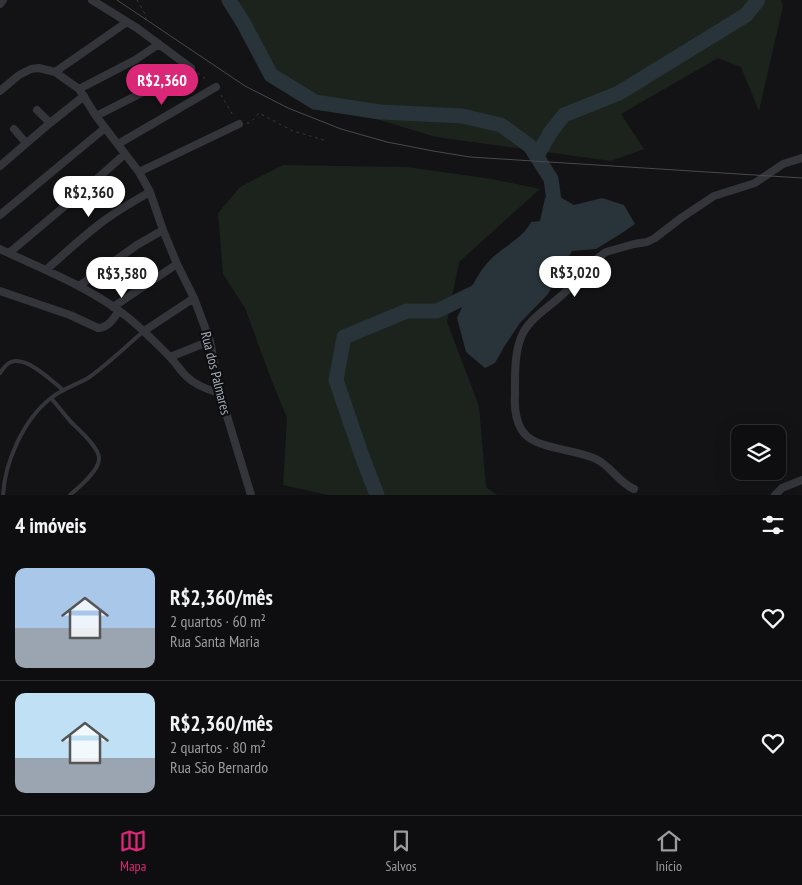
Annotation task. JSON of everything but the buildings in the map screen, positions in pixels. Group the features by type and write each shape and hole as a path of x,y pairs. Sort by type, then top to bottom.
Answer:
{"street":[{"path":"0,4 3,0"},
{"path":"92,0 137,28 191,68 96,116"},
{"path":"55,72 127,22"},
{"path":"78,89 135,60 159,44"},
{"name":"Rua dos Palmares","path":"0,91 19,75 31,69 39,68 55,72 78,89 84,96 96,116 139,172 150,192 163,230 194,298 210,340 220,393 251,495"},
{"path":"118,144 216,87"},
{"path":"0,166 50,122 84,96"},
{"path":"37,110 50,122"},
{"path":"139,172 239,124"},
{"path":"0,215 105,128"},
{"path":"14,129 26,143"},
{"path":"9,253 92,184 124,154"},
{"path":"634,489 627,486 610,468 596,459 569,450 540,444 524,434 520,426 514,401 516,359 523,334 532,322 606,252 647,242 714,196 754,183 783,164 802,158"},
{"path":"46,270 81,239 126,205 150,192"},
{"path":"79,286 137,245 163,230"},
{"path":"0,249 79,286 116,309 144,331 188,378 208,390 220,393"},
{"path":"0,291 70,315 98,328 103,328 116,309 177,264"},
{"path":"144,331 194,298"},
{"path":"170,357 210,340"},
{"path":"775,495 782,488 802,480"}],"lane":[{"path":"3,495 2,490 15,445 40,408 51,398 87,378 144,331"},
{"path":"0,373 11,362 21,361 35,368 64,390"},
{"path":"51,398 92,444 99,456 94,471 70,495"}],"path":[{"path":"137,0 146,19 141,27 137,28"},
{"path":"191,68 216,87 239,124 250,123 259,113 293,131 327,141"},
{"path":"92,184 126,205"}],"shaded area":[{"path":"239,0 781,0 783,6 759,111 741,67 718,58 621,114 644,149 611,161 436,137 293,94 241,36"},
{"path":"283,165 407,167 492,179 540,189 459,262 447,322 479,406 486,487 497,495 327,495 283,485 287,418 245,308 223,274 218,213 240,187"},
{"path":"558,190 560,197 574,205 602,198 624,205 635,224 596,249 572,251 548,294 520,323 495,363 485,368 466,352 457,318 472,286 487,263 519,237 531,222 540,221 545,198"}],"waterway":[{"path":"229,0 271,75 315,102 380,112 462,116 501,125 530,146 551,179 554,211"},
{"path":"537,156 550,133 564,115 619,93 746,15 758,0"},
{"path":"377,495 336,380 344,337 407,311 437,311 476,292 484,285"}],"tram line":[{"path":"117,0 245,86 288,108 341,129 387,142 470,157 802,178"}]}
